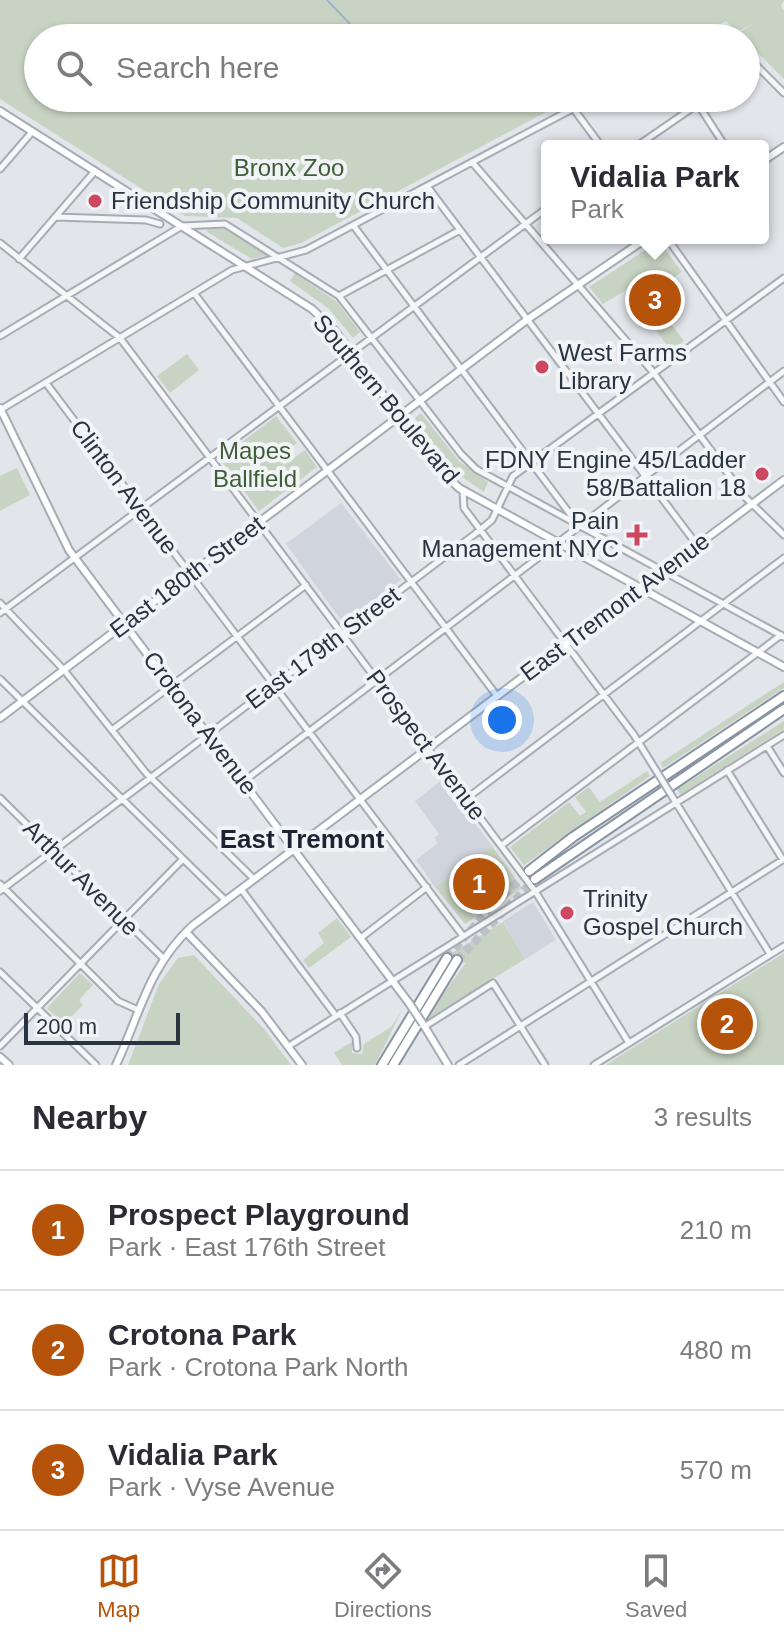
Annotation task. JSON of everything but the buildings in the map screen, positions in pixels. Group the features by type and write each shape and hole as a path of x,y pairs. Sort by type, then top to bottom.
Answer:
{"highway":[{"path":"784,696 573,837 532,875 784,709"},
{"path":"382,1065 447,958"},
{"path":"393,1065 457,960"}],"main road":[{"name":"Southern Boulevard","path":"0,111 312,309 349,350 444,476 463,491 784,667"},
{"name":"East 180th Street","path":"0,718 528,319 638,244"},
{"name":"Crotona Avenue","path":"0,410 75,558 394,979 448,1065"},
{"name":"East Tremont Avenue","path":"116,1065 136,1009 163,958 186,932 784,480"},
{"path":"186,932 262,1012 302,1065"},
{"path":"0,1057 9,1065"}],"street":[{"path":"760,69 784,93"},
{"path":"0,410 245,265 306,250 566,112"},
{"path":"576,112 597,140"},
{"path":"645,140 682,112"},
{"path":"703,112 721,140"},
{"path":"0,169 32,132"},
{"path":"472,162 541,242"},
{"path":"19,259 95,171"},
{"path":"427,186 697,545"},
{"path":"3,611 349,350 541,212"},
{"path":"56,217 146,220 160,224"},
{"path":"353,225 580,526"},
{"path":"0,336 182,226 230,226 339,296 472,465 782,636 502,845"},
{"path":"339,296 460,230"},
{"path":"0,243 120,338"},
{"path":"543,244 653,372 752,504 784,535"},
{"path":"671,244 784,402"},
{"name":"East 179th Street","path":"1,888 480,530 492,520 513,476 784,278"},
{"path":"194,293 497,696"},
{"name":"Prospect Avenue","path":"120,338 502,845 535,891 629,1043"},
{"path":"244,781 784,371"},
{"name":"Clinton Avenue","path":"46,383 463,936"},
{"path":"463,491 463,506 639,742 770,954"},
{"path":"466,799 784,558"},
{"path":"112,730 306,585"},
{"path":"0,603 3,611 64,670 151,778 254,879"},
{"path":"0,679 225,900"},
{"path":"289,1046 784,735"},
{"path":"767,746 784,773"},
{"path":"459,1065 784,859 727,770"},
{"name":"Arthur Avenue","path":"0,798 163,958"},
{"path":"0,1046 183,859"},
{"path":"362,937 427,887"},
{"path":"1,888 118,1001 136,1009"},
{"path":"241,889 356,1037 357,1048"},
{"path":"594,1065 784,946"},
{"path":"0,972 96,1065"},
{"path":"423,1025 493,983 545,1065"}],"shaded area":[{"path":"341,503 401,580 343,623 286,544"},
{"path":"442,780 492,846 435,887 416,860 438,843 434,838 439,834 415,801"},
{"path":"533,902 556,940 525,959 503,921"}],"green space":[{"name":"Bronx Zoo","path":"0,0 784,0 781,6 784,10 784,79 760,55 760,24 753,24 756,22 24,24 24,112 546,112 301,243 283,248 237,218 185,216 0,99"},
{"path":"209,227 229,230 268,255 252,259 207,232"},
{"path":"654,244 661,244 682,272 662,286 682,314 671,324 684,341 671,351 643,312 631,287 603,304 589,287"},
{"path":"295,273 337,302 360,332 353,338 329,309 290,281"},
{"path":"187,354 199,370 170,393 157,376"},
{"path":"421,413 459,461 488,482 484,492 452,470 415,418"},
{"name":"Mapes Ballfield","path":"276,416 297,443 278,457 284,465 305,450 317,467 259,511 220,459"},
{"path":"17,468 30,495 0,511 0,476"},
{"path":"784,682 784,688 663,768 660,763"},
{"path":"784,721 784,729 680,795 677,789"},
{"path":"647,771 650,776 524,865 510,847 569,802 580,816 586,812 575,797 589,787 600,802"},
{"path":"492,846 522,888 465,924 435,887"},
{"path":"337,918 351,937 309,968 303,960 324,943 318,933"},
{"path":"503,922 525,959 430,1018 428,1014 466,963 450,958 437,962"},
{"path":"784,953 784,1065 606,1065 618,1057"},
{"path":"194,955 264,1029 291,1065 128,1065 159,984 178,958"},
{"path":"80,973 93,985 79,1000 83,1005 64,1024 47,1008"},
{"path":"402,1010 375,1065 342,1065 334,1053 352,1042 352,1053 362,1054 364,1044 391,1027"}],"waterway":[{"path":"327,0 350,24"}],"tunnel":[{"path":"447,958 487,911 529,871"},
{"path":"457,960 535,879"}],"place":[{"name":"Friendship Community Church","path":"95,201"},
{"name":"Vidalia Park","path":"655,300"},
{"name":"West Farms Library","path":"542,367"},
{"name":"FDNY Engine 45/Ladder 58/Battalion 18","path":"762,474"},
{"name":"Pain Management NYC","path":"637,535"},
{"name":"Prospect Playground","path":"479,884"},
{"name":"Trinity Gospel Church","path":"567,913"},
{"name":"Crotona Park","path":"727,1024"}],"district":[{"name":"East Tremont","path":"302,839"}]}
